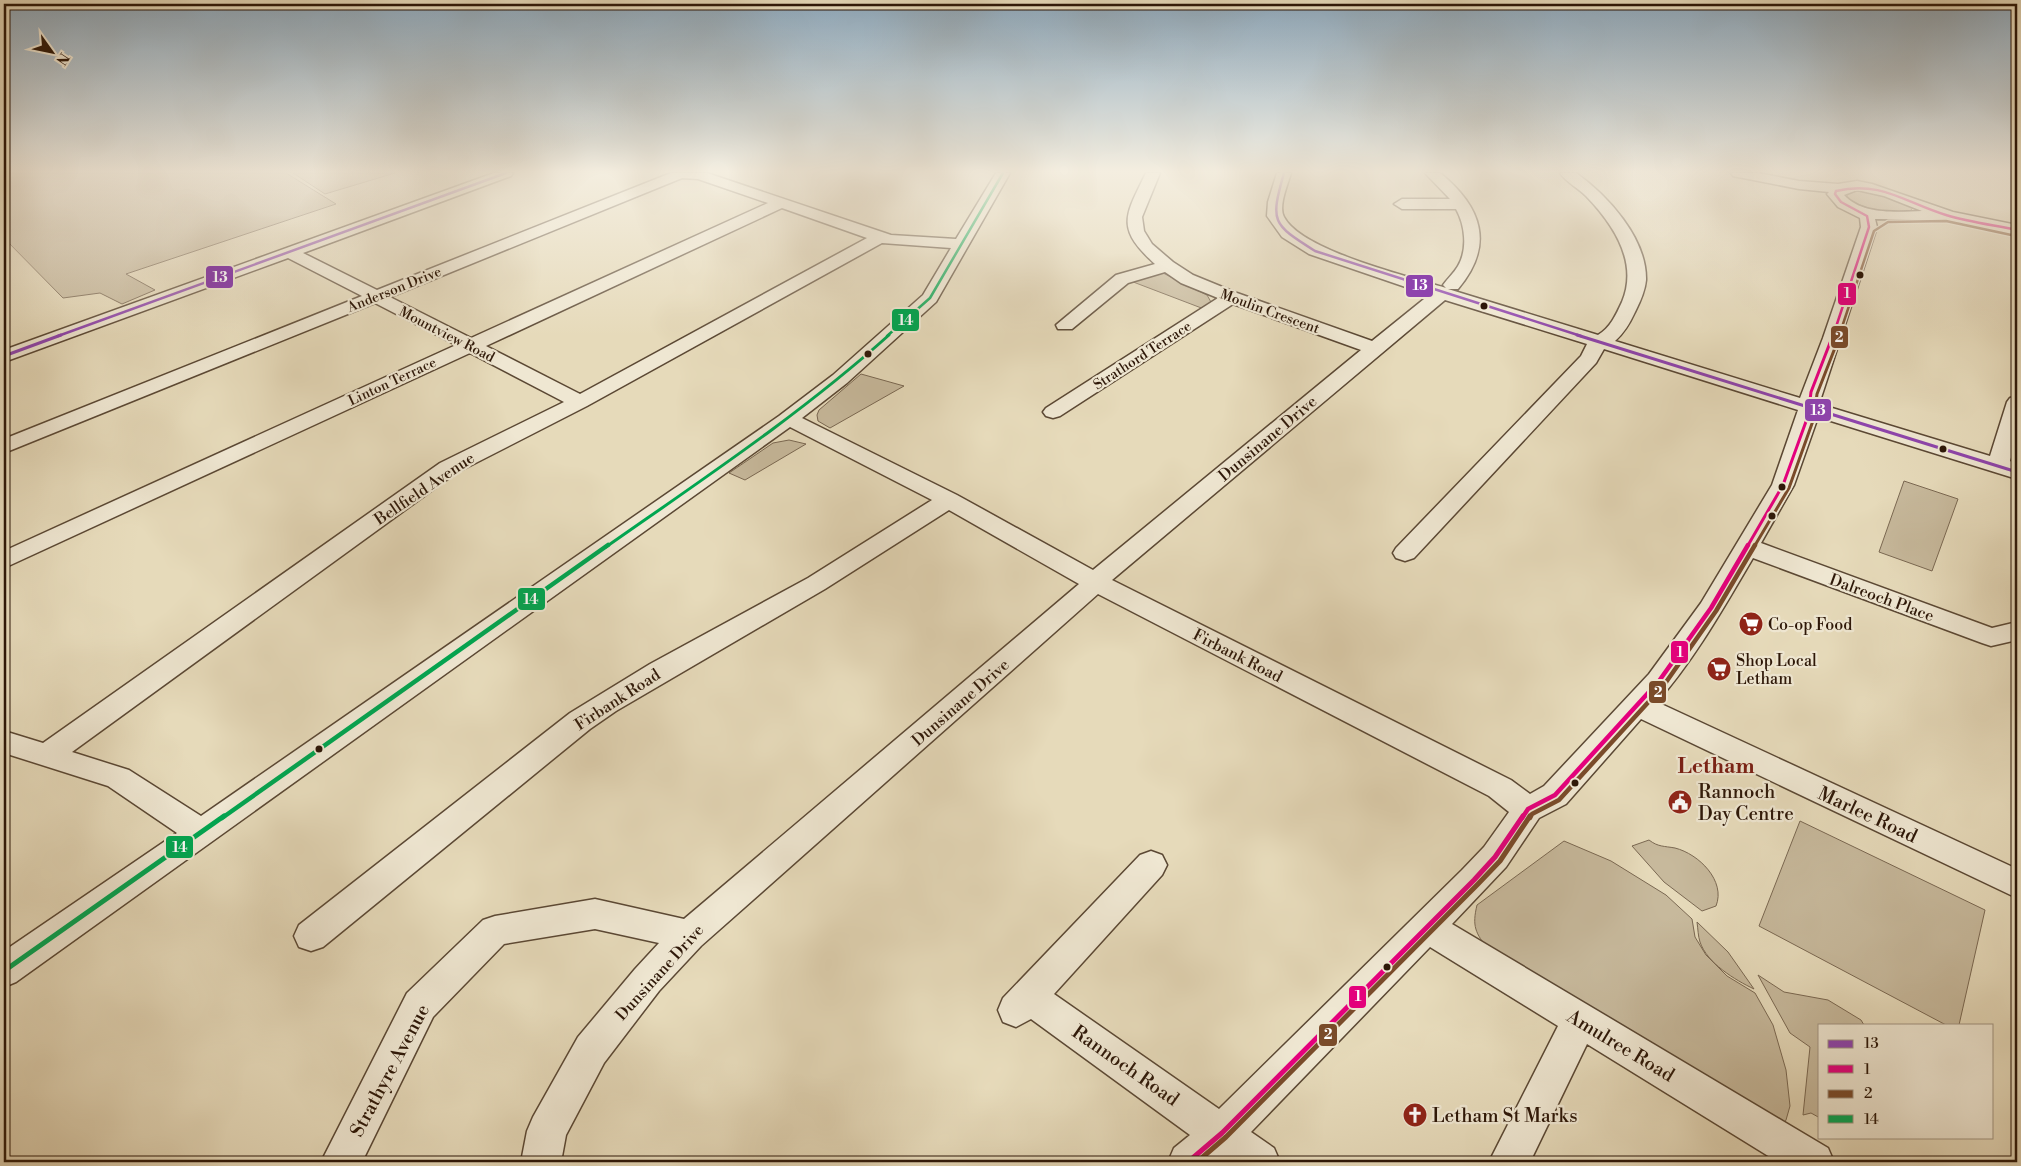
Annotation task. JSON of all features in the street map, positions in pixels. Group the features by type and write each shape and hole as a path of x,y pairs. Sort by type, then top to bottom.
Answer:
{"street":[{"path":"4,356 357,227"},
{"name":"Anderson Drive","path":"4,447 548,227"},
{"name":"Linton Terrace","path":"4,560 728,227"},
{"name":"Anderson Drive","path":"853,227 889,240 962,244"},
{"path":"4,971 786,420 840,379 930,298 972,227"},
{"name":"Moulin Crescent","path":"1136,227 1146,247 1167,266 1187,279 1231,297 1373,348 1373,350"},
{"path":"1283,227 1288,234 1315,251 1447,289 1598,342 2008,469"},
{"name":"Dunsinane Drive","path":"541,1162 547,1131 591,1050 647,980 689,935 1065,611 1121,558 1447,289 1468,264 1473,241 1472,227"},
{"path":"1405,553 1589,359 1598,342 1619,326 1632,299 1637,278 1634,256 1619,227"},
{"path":"1188,1162 1222,1133 1427,927 1495,857 1528,809 1555,796 1659,681 1711,608 1784,482 1808,416 1808,407 1869,227"},
{"name":"Bellfield Avenue","path":"47,755 448,468 480,450 580,402 881,237"},
{"name":"Mountview Road","path":"289,252 580,402"},
{"path":"1065,325 1122,279 1167,266"},
{"name":"Strathord Terrace","path":"1053,412 1231,297"},
{"path":"2008,469 1999,461 2017,402"},
{"name":"Firbank Road","path":"786,420 820,433 949,500 1095,582 1500,788 1528,809"},
{"name":"Firbank Road","path":"311,936 580,721 616,696 797,595 949,500"},
{"name":"Dalreoch Place","path":"1748,547 1990,637 2017,631"},
{"name":"Marlee Road","path":"1638,704 2017,884"},
{"path":"4,742 118,778 202,833"},
{"name":"Rannoch Road","path":"1151,865 1023,1004 1222,1133 1260,1162"},
{"name":"Strathyre Avenue","path":"341,1162 420,1005 496,931 595,914 689,935"},
{"name":"Amulree Road","path":"1427,927 1814,1162"},
{"path":"1512,1161 1580,1020"}],"shaded area":[{"path":"4,227 266,227 126,274 155,290 122,304 100,293 63,298 4,238"},
{"path":"1159,271 1207,295 1211,302 1204,309 1128,280"},
{"path":"861,374 904,386 830,428 818,421 817,415 819,410"},
{"path":"789,440 806,444 745,480 729,473 773,443"},
{"path":"1904,481 1958,499 1932,571 1879,552"},
{"path":"1800,821 1985,910 1959,1024 1944,1024 1759,926"},
{"path":"1649,840 1658,845 1684,851 1701,862 1714,878 1718,897 1716,906 1702,911 1664,882 1632,846"},
{"path":"1564,841 1611,861 1666,895 1692,919 1695,937 1706,955 1727,976 1755,993 1773,1025 1786,1070 1790,1106 1786,1120 1780,1129 1489,950 1484,944 1475,924 1477,905"},
{"path":"1697,922 1728,952 1754,989 1730,976 1709,957 1700,942"},
{"path":"1758,975 1784,992 1828,1000 1861,1020 1863,1024 1818,1024 1818,1117 1811,1113 1803,1115 1810,1047 1790,1033"}],"transit line":[{"name":"13","path":"4,356 357,227"},
{"name":"14","path":"4,971 786,420 840,379 930,298 971,227"},
{"name":"13","path":"1283,227 1288,234 1315,251 1442,293 2017,472"},
{"name":"1","path":"1188,1162 1222,1133 1474,880 1495,857 1528,809 1555,795 1659,681 1711,608 1783,485 1808,416 1811,392 1827,354 1869,227"},
{"name":"2","path":"1197,1162 1226,1137 1478,884 1500,861 1532,814 1559,800 1664,685 1716,611 1789,488 1814,418 1817,394 1833,356 1874,231 1880,227"},
{"name":"2","path":"1976,227 2016,236"},
{"name":"1","path":"2002,227 2017,230"}],"place":[{"name":"Co-op Food","path":"1751,624"},
{"name":"Shop Local Letham","path":"1719,669"},
{"name":"Rannoch Day Centre","path":"1680,802"},
{"name":"Letham St Marks","path":"1415,1115"}],"district":[{"name":"Letham","path":"1716,766"}]}
